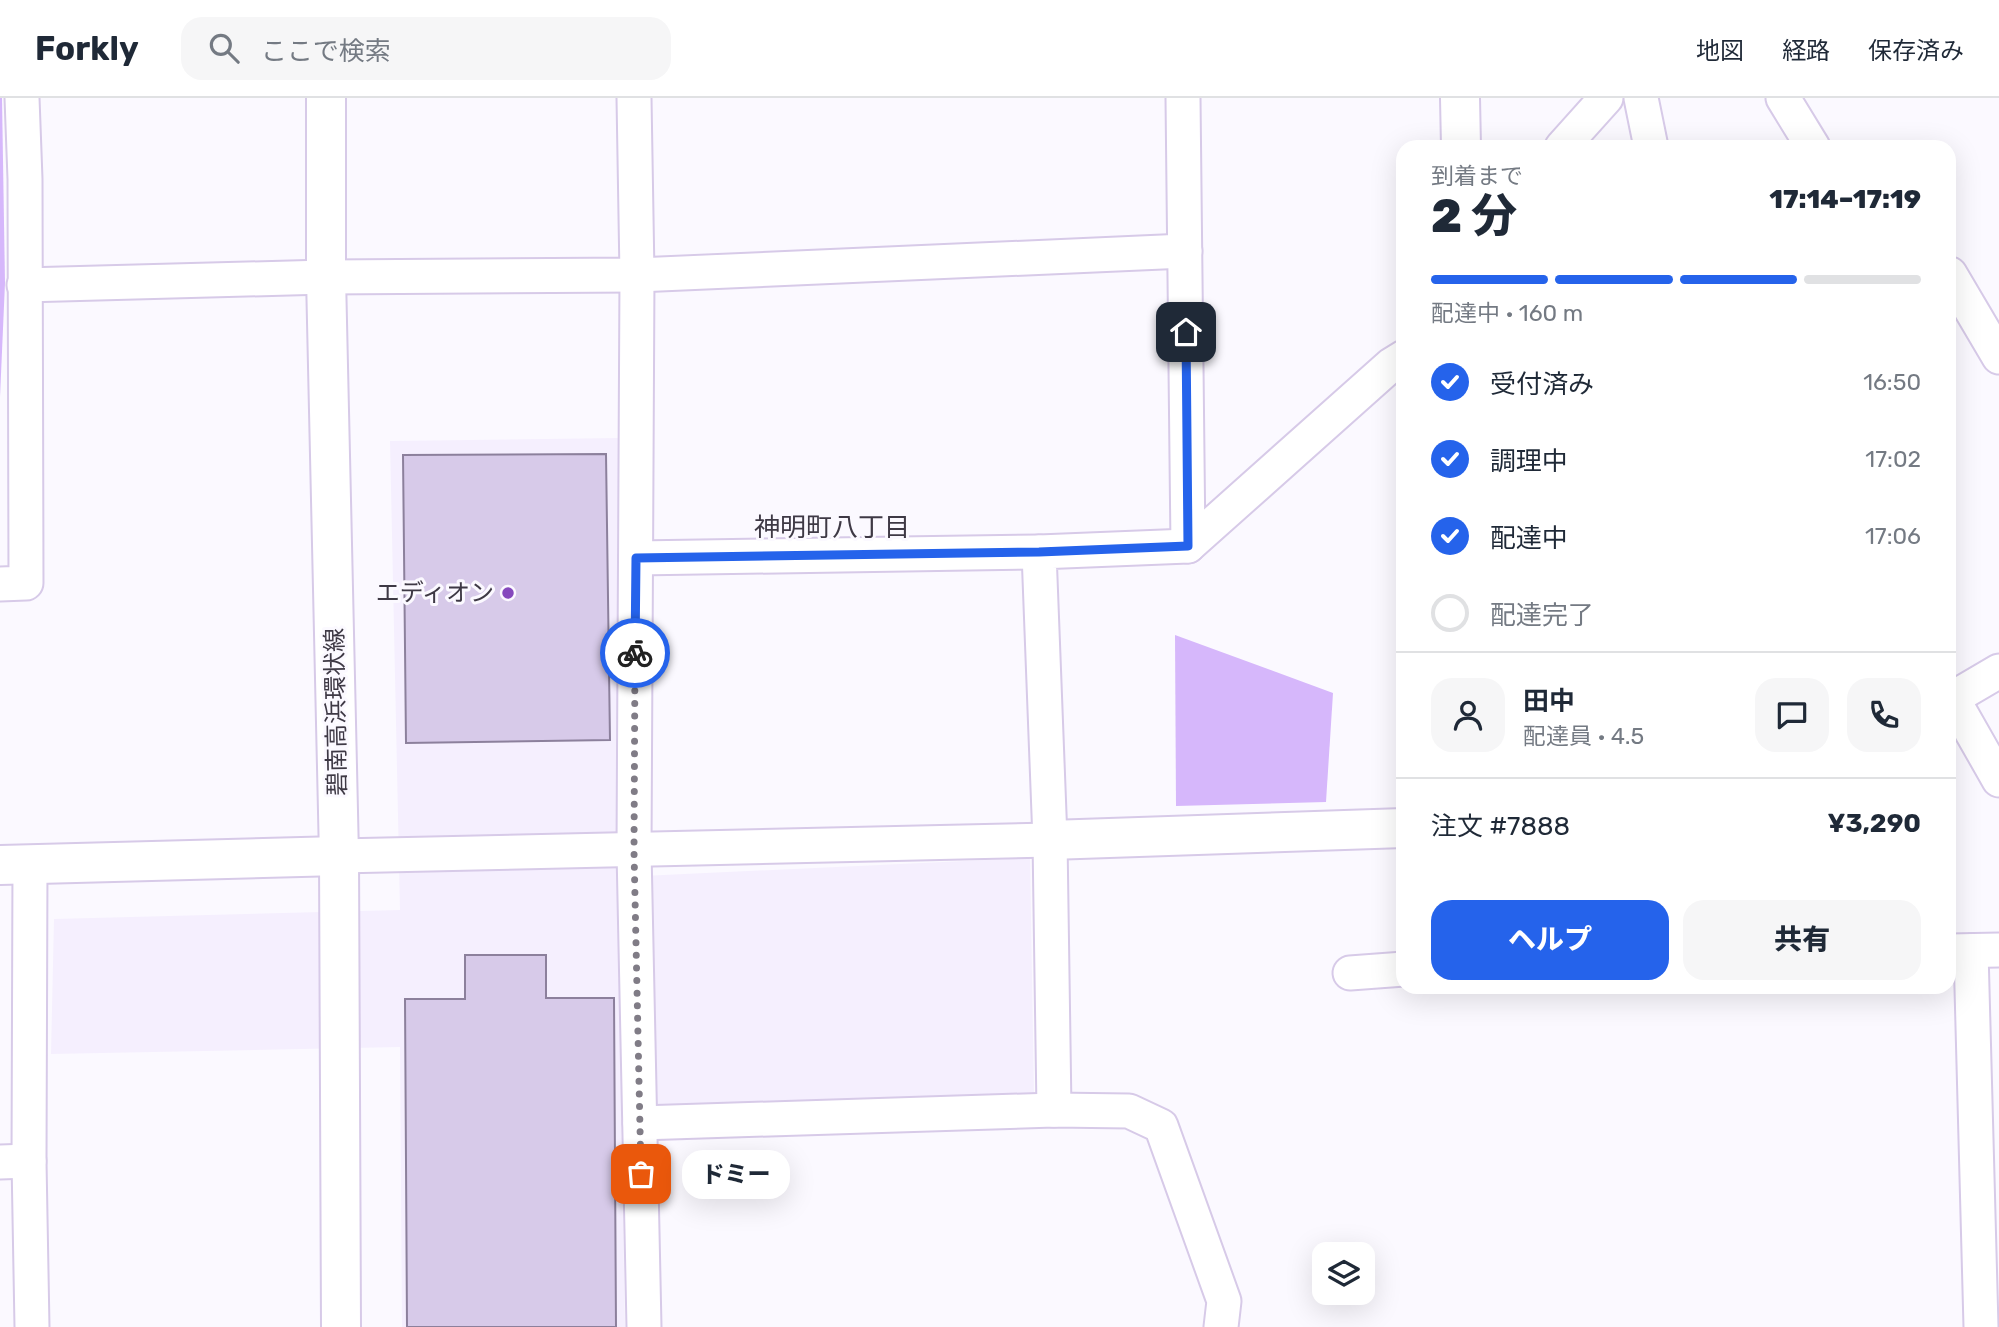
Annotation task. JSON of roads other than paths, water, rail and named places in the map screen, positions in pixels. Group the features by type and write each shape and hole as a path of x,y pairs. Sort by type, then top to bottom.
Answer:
{"main road":[{"name":"碧南高浜環状線","path":"326,98 326,278 339,856 341,1327"},
{"path":"1460,98 1461,140"},
{"path":"1050,840 1396,828"},
{"path":"15,864 339,856"}],"street":[{"path":"0,584 26,583 25,179 22,98"},
{"path":"634,98 637,275 634,851 644,1327"},
{"path":"1183,98 1188,546"},
{"path":"1568,140 1606,98"},
{"path":"1641,98 1650,140"},
{"path":"1783,98 1809,140"},
{"path":"24,285 637,275 1185,251"},
{"path":"1956,285 1999,357"},
{"path":"636,558 1039,552 1188,546 1396,362"},
{"path":"1039,552 1050,840 1055,1110"},
{"path":"1956,693 1999,671"},
{"path":"1956,705 1999,780"},
{"path":"339,856 1050,840"},
{"path":"15,864 14,1162 32,1327"},
{"path":"1973,951 1981,1327"},
{"path":"1350,973 1396,970"},
{"path":"640,1123 1055,1110 1129,1111 1161,1126 1224,1301 1222,1327"}],"place":[{"name":"エディオン","path":"508,593"},
{"name":"ドミー","path":"641,1174"}],"district":[{"name":"神明町八丁目","path":"832,527"}]}
